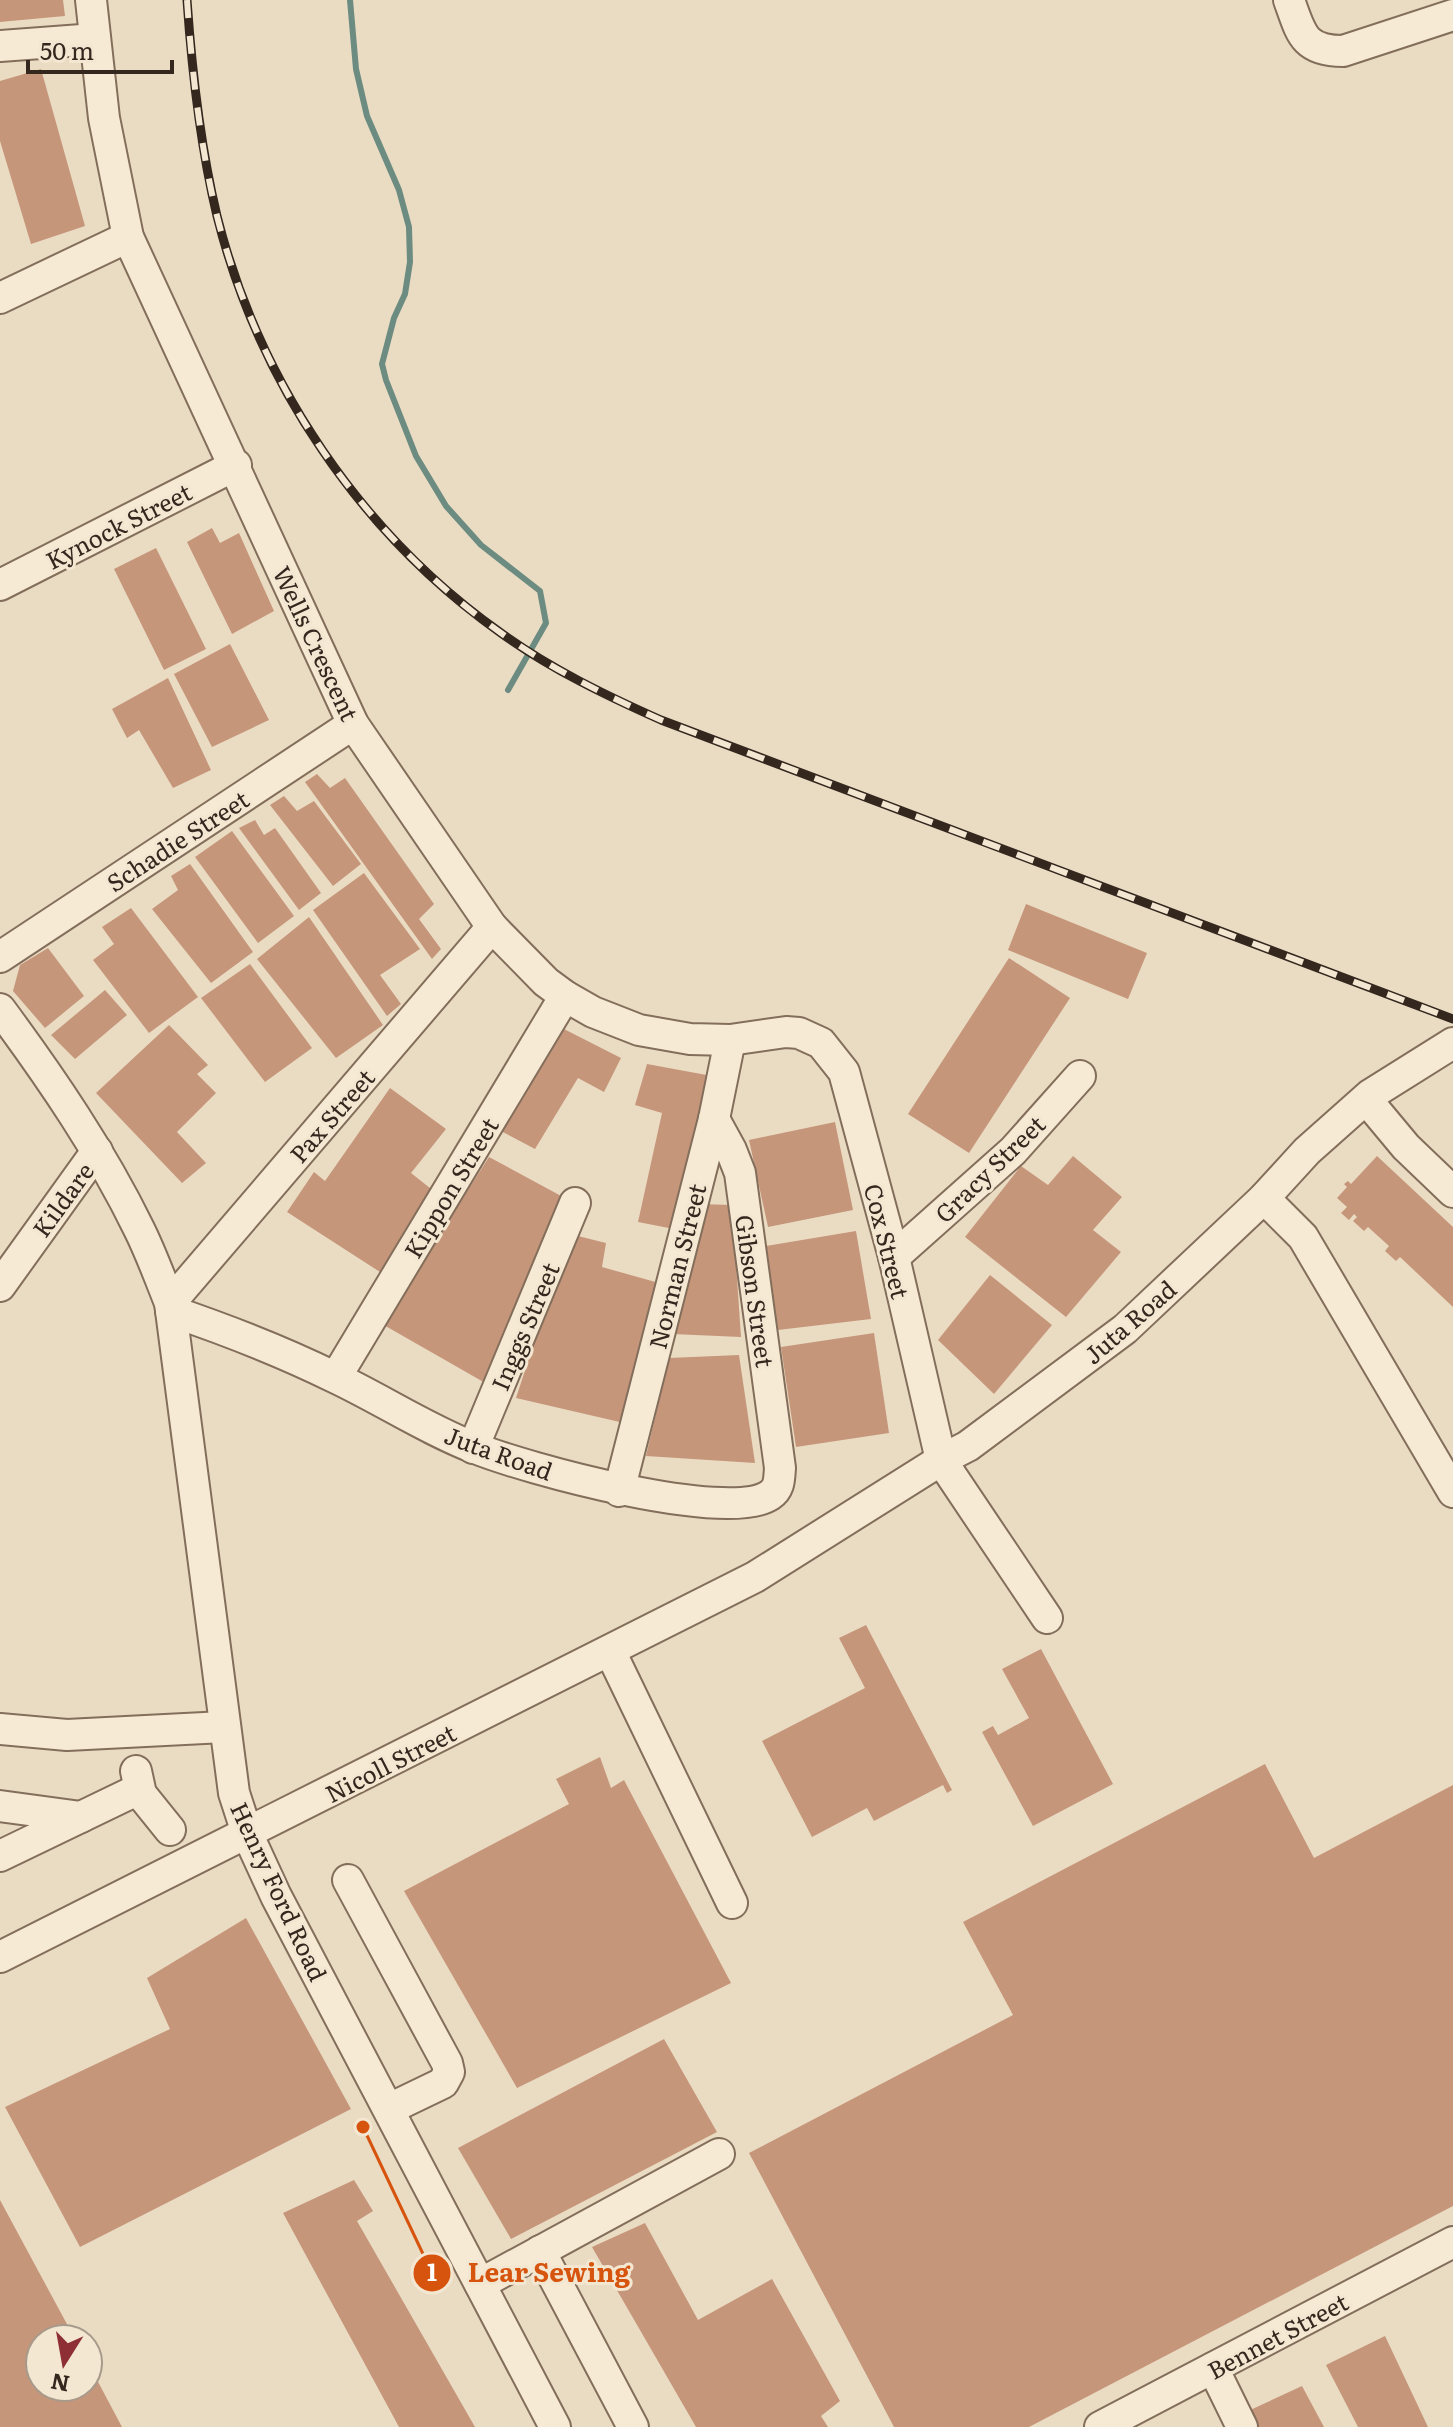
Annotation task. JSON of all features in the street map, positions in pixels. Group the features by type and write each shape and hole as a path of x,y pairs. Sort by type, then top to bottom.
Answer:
{"street":[{"name":"Wells Crescent","path":"91,0 104,118 128,237 236,465 353,724 492,927 546,982 565,996 593,1012 639,1030 690,1039 730,1040 786,1032 809,1037"},
{"path":"1289,0 1301,34 1309,44 1330,51 1343,51 1453,15"},
{"path":"0,46 95,39"},
{"path":"0,298 128,237"},
{"name":"Kynock Street","path":"0,585 236,465"},
{"name":"Schadie Street","path":"0,957 353,724"},
{"name":"Pax Street","path":"171,1307 492,927"},
{"name":"Kippon Street","path":"336,1377 565,996"},
{"path":"0,1009 97,1151 139,1230 171,1307"},
{"name":"Cox Street","path":"809,1037 829,1052 844,1072 894,1257 941,1460"},
{"name":"Norman Street","path":"619,1491 714,1119 730,1040"},
{"name":"Juta Road","path":"778,1564 988,1432 1125,1329 1264,1198 1307,1151 1366,1099 1453,1043"},
{"name":"Gracy Street","path":"894,1257 1013,1151 1080,1076"},
{"path":"1366,1099 1406,1147 1453,1192"},
{"name":"Gibson Street","path":"714,1119 740,1173 780,1468"},
{"name":"Kildare","path":"0,1286 97,1151"},
{"path":"1264,1198 1303,1237 1453,1492"},
{"name":"Inggs Street","path":"473,1448 575,1203"},
{"name":"Juta Road","path":"171,1307 336,1377 473,1448 531,1468 619,1491 741,1503 768,1496 779,1483 780,1468"},
{"name":"Henry Ford Road","path":"171,1307 224,1727 234,1793 247,1833 276,1896 555,2427"},
{"path":"941,1460 1047,1618"},
{"name":"Nicoll Street","path":"0,1957 778,1564"},
{"path":"610,1651 732,1903"},
{"path":"0,1729 67,1735 224,1727"},
{"path":"0,1856 81,1817 137,1780 170,1830"},
{"path":"0,1806 81,1817"},
{"path":"348,1880 447,2063 449,2072 443,2083 389,2109"},
{"path":"480,2284 719,2154"},
{"name":"Bennet Street","path":"1100,2427 1453,2242"},
{"path":"540,2251 633,2427"},
{"path":"1213,2368 1242,2427"}],"building":[{"path":"0,0 63,0 65,16 0,22"},
{"path":"41,69 85,226 31,244 0,141 0,81"},
{"path":"212,528 220,543 239,533 274,611 232,634 187,542"},
{"path":"156,548 206,649 164,670 114,569"},
{"path":"230,644 269,720 212,747 174,674"},
{"path":"168,678 211,770 173,788 139,730 127,738 112,709"},
{"path":"317,774 330,788 345,778 434,904 419,919 441,949 432,959 305,782"},
{"path":"284,796 297,811 314,801 361,864 333,886 270,805"},
{"path":"255,820 264,835 275,828 321,893 299,910 239,828"},
{"path":"232,831 294,916 258,943 195,857"},
{"path":"190,864 253,952 211,983 152,909 178,890 171,876"},
{"path":"364,873 420,949 380,975 401,1004 387,1016 313,910"},
{"path":"1026,904 1147,953 1128,999 1008,950"},
{"path":"131,908 198,997 149,1033 93,960 114,944 102,927"},
{"path":"309,917 383,1025 336,1058 257,959"},
{"path":"48,948 84,996 45,1028 13,991 20,965"},
{"path":"1009,958 1070,998 969,1153 908,1114"},
{"path":"250,964 312,1048 265,1082 201,998"},
{"path":"105,990 127,1015 75,1059 51,1035"},
{"path":"169,1025 208,1065 197,1074 216,1093 177,1132 206,1163 182,1183 96,1093"},
{"path":"560,1027 621,1058 604,1092 578,1078 535,1149 497,1129"},
{"path":"647,1064 712,1076 679,1230 638,1222 662,1113 635,1105"},
{"path":"390,1088 446,1129 411,1173 435,1192 380,1272 287,1212 314,1172 325,1181"},
{"path":"835,1122 853,1210 768,1227 749,1140"},
{"path":"1073,1156 1122,1197 1093,1230 1121,1252 1066,1317 965,1237 1021,1166 1048,1185"},
{"path":"1377,1156 1453,1227 1453,1307 1400,1257 1396,1261 1385,1251 1389,1246 1368,1227 1364,1231 1353,1221 1357,1217 1354,1214 1349,1220 1341,1213 1347,1207 1337,1198 1347,1187 1344,1184 1348,1181 1351,1184"},
{"path":"489,1157 563,1197 487,1384 382,1324"},
{"path":"700,1204 732,1205 741,1337 672,1334"},
{"path":"856,1231 871,1319 778,1330 766,1246"},
{"path":"570,1234 606,1243 602,1267 659,1283 624,1423 516,1398"},
{"path":"990,1275 1052,1325 994,1394 938,1340"},
{"path":"874,1333 889,1433 796,1447 781,1347"},
{"path":"739,1355 755,1463 646,1456 669,1358"},
{"path":"866,1625 952,1790 947,1793 943,1785 874,1821 867,1808 812,1837 762,1741 865,1688 839,1638"},
{"path":"1041,1649 1113,1784 1033,1826 982,1732 993,1726 998,1735 1029,1718 1002,1669"},
{"path":"600,1757 611,1788 624,1780 731,1983 517,2088 404,1891 569,1804 556,1779"},
{"path":"1265,1764 1314,1858 1453,1785 1453,2206 1029,2427 894,2427 749,2153 1013,2015 963,1922"},
{"path":"246,1918 351,2109 80,2247 5,2107 170,2029 147,1978"},
{"path":"664,2039 717,2132 511,2239 458,2148"},
{"path":"354,2180 373,2211 357,2221 475,2427 399,2427 283,2213"},
{"path":"0,2200 66,2323 24,2323 24,2403 104,2403 104,2393 122,2427 0,2427"},
{"path":"645,2223 698,2320 772,2279 840,2401 821,2416 828,2427 696,2427 592,2247"},
{"path":"1385,2336 1428,2427 1358,2427 1326,2365"},
{"path":"1302,2386 1324,2427 1256,2427 1248,2411"}],"waterway":[{"path":"350,0 356,69 367,116 399,190 409,227 410,262 405,294 394,318 382,364 386,380 416,456 446,506 481,545 540,591 546,623 508,690"}],"railway":[{"path":"187,0 191,54 211,189 236,278 259,338 288,395 322,450 361,502 403,550 450,594 501,633 559,670 661,720 1453,1019"}],"place":[{"name":"Lear Sewing","path":"363,2127"}]}
